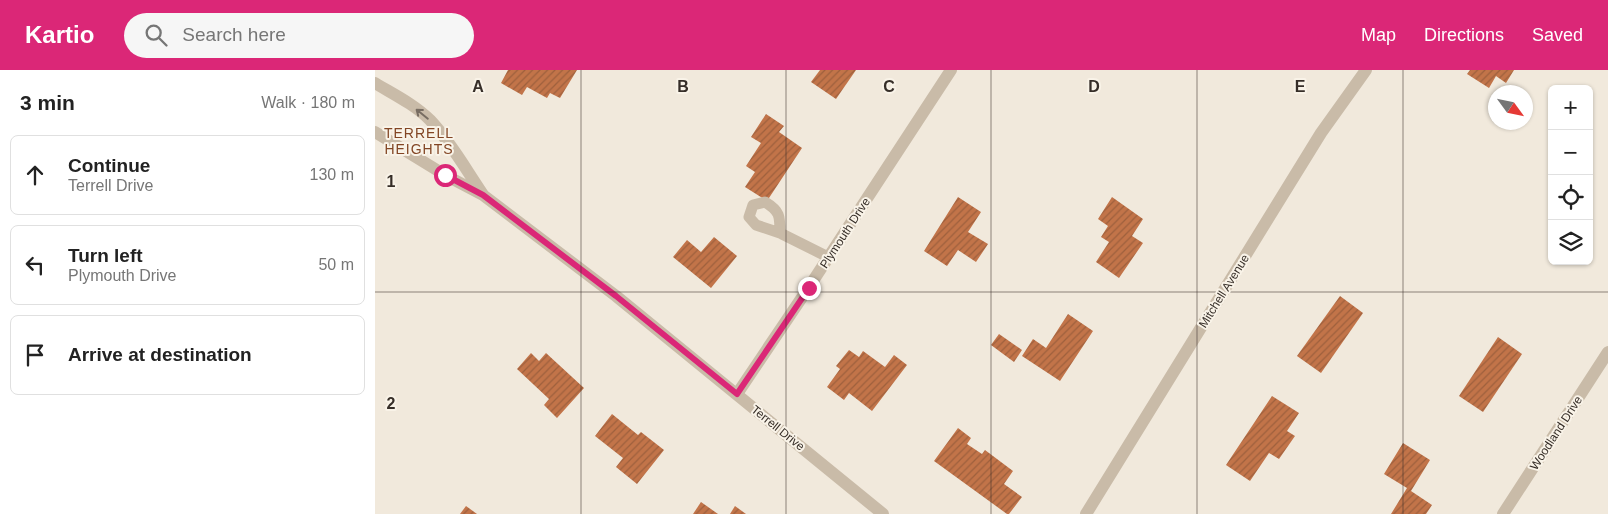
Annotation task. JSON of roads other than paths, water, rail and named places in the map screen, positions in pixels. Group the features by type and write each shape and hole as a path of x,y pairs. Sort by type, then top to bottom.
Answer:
{"street":[{"name":"Plymouth Drive","path":"737,394 951,70"},
{"name":"Mitchell Avenue","path":"1086,514 1321,133 1366,70"},
{"name":"Terrell Drive","path":"375,83 429,119 446,140 483,195"},
{"name":"Terrell Drive","path":"375,132 445,175 483,195 616,296 883,514"},
{"name":"Woodland Drive","path":"1503,514 1608,352"}],"lane":[{"path":"780,233 829,257"}],"district":[{"name":"TERRELL HEIGHTS","path":"419,142"}]}
